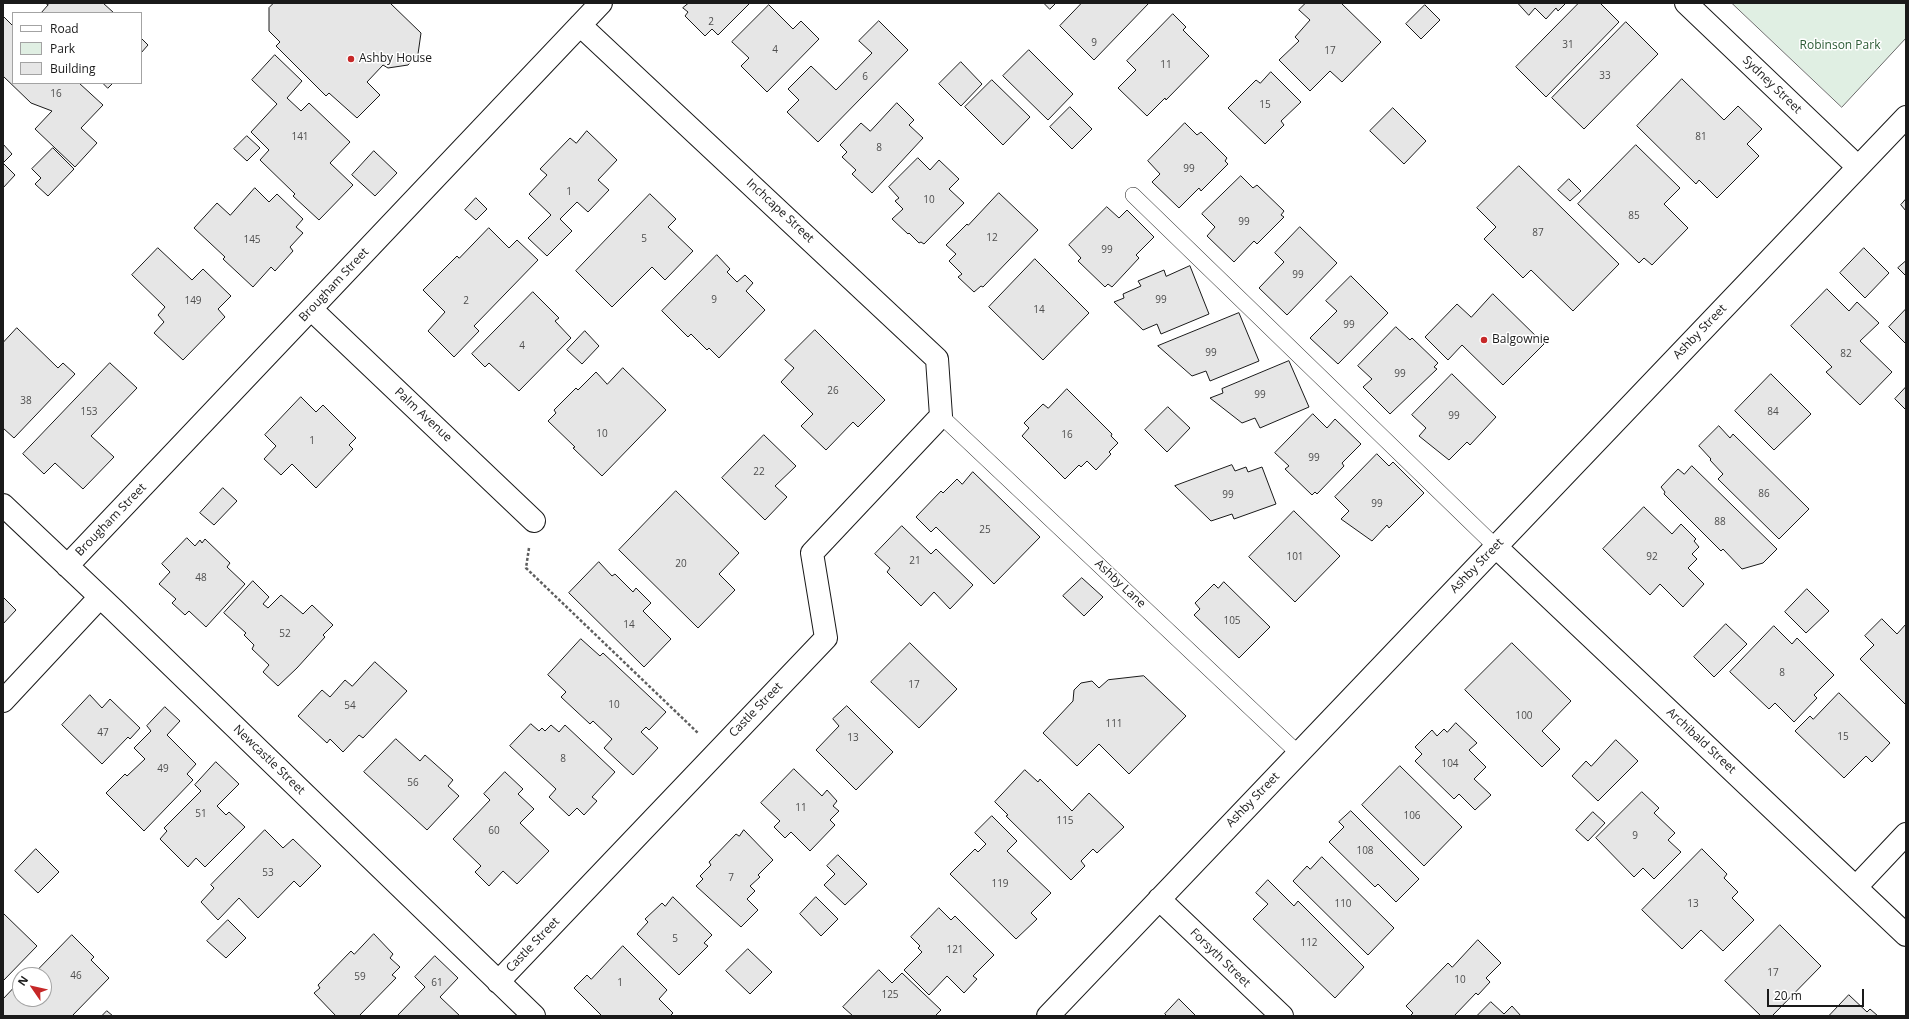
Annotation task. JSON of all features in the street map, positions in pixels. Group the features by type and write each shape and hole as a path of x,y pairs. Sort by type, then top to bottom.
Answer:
{"street":[{"name":"Brougham Street","path":"67,566 601,3"},
{"name":"Sydney Street","path":"1686,3 1858,167"},
{"name":"Inchcape Street","path":"580,25 938,359 941,416"},
{"name":"Ashby Street","path":"1048,1016 1906,117"},
{"name":"Palm Avenue","path":"311,309 534,521"},
{"name":"Castle Street","path":"498,982 826,638 812,553 941,416"},
{"name":"Newcastle Street","path":"3,505 534,1016"},
{"name":"Archibald Street","path":"1496,546 1906,935"},
{"path":"3,701 100,597"},
{"path":"1856,887 1906,834"},
{"name":"Forsyth Street","path":"1159,899 1282,1016"}],"lane":[{"path":"1133,195 1496,546"},
{"name":"Ashby Lane","path":"941,416 1298,753"}],"path":[{"path":"530,544 526,568 701,736"}],"green space":[{"name":"Robinson Park","path":"1732,3 1906,3 1906,38 1842,107"}],"building":[{"path":"45,3 103,3 113,12 42,12 48,5"},
{"name":"Ashby House","path":"274,3 390,3 421,33 418,54 408,65 388,68 383,65 367,82 380,95 357,118 329,93 326,96 276,46 280,42 269,31 269,8"},
{"path":"689,3 750,3 718,35 712,29 705,36 685,16 688,12 683,8"},
{"path":"1044,3 1056,3 1050,9"},
{"path":"1082,3 1149,3 1094,60 1060,26"},
{"path":"1306,3 1341,3 1381,42 1342,82 1330,71 1310,91 1279,60 1299,41 1295,37 1310,20 1299,10"},
{"path":"1518,3 1566,3 1558,11 1556,8 1546,19 1535,8 1529,15"},
{"path":"1579,3 1600,3 1619,22 1546,97 1516,67"},
{"path":"769,5 793,29 801,21 819,39 767,92 741,66 749,58 732,42"},
{"path":"1425,5 1440,20 1421,39 1406,24"},
{"path":"1173,14 1186,27 1183,30 1209,56 1166,100 1165,98 1147,116 1118,88 1136,70 1127,61"},
{"path":"3,16 12,25 12,84 80,84 103,105 81,128 97,143 75,167 35,129 52,111 31,103 3,76"},
{"path":"879,21 908,50 818,142 787,112 799,100 788,89 811,66 836,90 872,53 859,41"},
{"path":"1626,22 1658,54 1584,129 1552,98"},
{"path":"142,39 148,45 142,52"},
{"path":"1029,50 1073,94 1048,120 1003,76"},
{"path":"275,55 302,81 287,98 301,111 309,103 350,142 330,163 353,185 319,220 293,196 295,194 260,160 269,150 251,132 277,104 252,80"},
{"path":"961,62 982,84 961,106 939,84"},
{"path":"1271,72 1301,102 1281,121 1284,125 1265,144 1228,108 1256,80 1260,83"},
{"path":"1682,79 1724,120 1738,106 1762,129 1747,144 1759,156 1717,198 1699,180 1696,184 1637,126"},
{"path":"992,80 1030,117 1003,145 965,107"},
{"path":"104,84 112,84 108,88"},
{"path":"897,103 914,120 909,125 923,138 872,193 852,174 856,170 842,157 847,152 840,145 861,123 870,131"},
{"path":"1070,107 1092,129 1072,149 1050,127"},
{"path":"1393,108 1426,141 1404,164 1370,131"},
{"path":"1185,123 1197,135 1201,132 1227,158 1225,161 1228,164 1201,191 1199,188 1179,208 1152,182 1160,174 1148,161"},
{"path":"587,131 617,160 598,180 609,190 588,212 577,202 560,219 572,231 547,256 528,238 551,215 529,194 547,175 540,169 570,138 576,143"},
{"path":"247,136 260,148 247,161 234,149"},
{"path":"3,144 12,154 3,163"},
{"path":"1636,145 1680,188 1664,204 1688,228 1652,265 1644,258 1639,263 1578,204"},
{"path":"53,148 74,169 48,196 35,184 41,178 32,169"},
{"path":"374,151 397,173 375,196 352,175"},
{"path":"918,158 930,170 939,160 959,179 949,189 964,203 924,244 921,242 919,243 892,219 903,209 895,201 899,198 889,187"},
{"path":"3,163 15,175 3,188"},
{"path":"1519,166 1619,264 1573,311 1531,270 1523,278 1484,239 1496,227 1477,208"},
{"path":"1241,176 1253,188 1257,185 1284,211 1281,215 1284,217 1257,244 1254,241 1234,262 1207,236 1215,227 1202,214"},
{"path":"1569,179 1581,191 1570,201 1558,190"},
{"path":"255,188 269,202 277,194 303,219 296,227 303,233 290,247 293,251 275,271 271,267 253,287 223,259 225,257 194,228 217,203 230,215"},
{"path":"999,193 1038,230 983,287 981,286 974,292 958,277 962,274 949,261 956,254 946,245"},
{"path":"650,194 676,219 668,227 693,251 665,280 652,267 612,307 576,271"},
{"path":"476,198 487,209 476,220 465,210"},
{"path":"1906,199 1906,211 1901,205"},
{"path":"1107,207 1119,218 1127,210 1154,237 1136,255 1139,258 1112,287 1108,284 1105,287 1078,261 1081,258 1069,245"},
{"path":"1300,227 1337,263 1287,315 1259,288 1284,262 1275,253"},
{"path":"489,228 509,248 517,240 538,260 474,326 479,331 454,357 428,331 445,312 423,290 457,256 459,258"},
{"path":"158,248 192,280 203,269 231,296 218,309 225,317 183,360 154,333 164,322 158,315 165,307 132,275"},
{"path":"1864,248 1889,273 1865,298 1840,273"},
{"path":"717,255 730,269 727,272 737,282 745,275 753,283 746,291 765,310 719,358 709,348 707,350 691,334 688,337 662,311"},
{"path":"1035,259 1089,313 1043,360 989,307"},
{"path":"1906,261 1906,276 1898,268"},
{"path":"1190,266 1209,314 1161,334 1157,324 1143,330 1114,302 1124,298 1123,294 1141,286 1138,281 1164,270 1166,276"},
{"path":"1351,276 1388,313 1338,364 1310,338 1337,311 1326,301"},
{"path":"1827,289 1849,311 1857,302 1879,323 1860,341 1892,372 1860,405 1826,372 1832,367 1791,326"},
{"path":"533,292 559,318 555,321 571,338 519,391 489,363 485,367 472,354"},
{"name":"Balgownie","path":"1493,294 1544,344 1503,385 1462,345 1448,360 1425,337 1457,304 1471,317"},
{"path":"1906,309 1906,344 1889,327"},
{"path":"1239,313 1259,361 1210,381 1206,371 1192,376 1158,346"},
{"path":"1396,327 1410,340 1412,338 1438,363 1434,367 1437,369 1390,414 1363,387 1372,379 1358,366"},
{"path":"17,328 58,368 63,363 75,374 14,438 3,428 3,343"},
{"path":"815,330 885,400 858,427 853,422 826,450 801,426 813,414 781,382 794,368 785,360"},
{"path":"585,331 599,346 582,364 567,350"},
{"path":"1289,361 1309,407 1260,428 1255,418 1242,423 1210,398 1223,393 1222,389"},
{"path":"110,363 137,388 91,436 114,457 83,489 55,463 44,474 23,454"},
{"path":"623,368 666,410 602,476 548,421 556,413 554,410 576,388 578,390 596,372 607,384"},
{"path":"1452,374 1496,417 1470,445 1467,442 1449,460 1419,436 1426,428 1412,415"},
{"path":"1771,374 1811,414 1774,450 1735,411"},
{"path":"1906,387 1906,410 1895,399"},
{"path":"1067,389 1112,434 1111,436 1118,443 1109,452 1111,454 1096,470 1087,461 1081,467 1079,465 1065,479 1022,436 1029,428 1024,423 1043,404 1048,408"},
{"path":"301,397 316,412 323,405 356,438 349,445 353,449 316,488 292,464 281,475 264,459 276,446 265,435"},
{"path":"1168,407 1190,428 1167,452 1145,430"},
{"path":"1313,414 1327,428 1335,419 1361,444 1342,463 1344,466 1317,494 1315,492 1312,495 1285,469 1289,466 1275,453"},
{"path":"1719,426 1730,438 1733,434 1809,509 1779,539 1718,479 1723,474 1699,446"},
{"path":"764,435 796,466 775,486 787,497 765,520 722,478"},
{"path":"1377,454 1389,466 1393,462 1424,493 1389,528 1387,525 1372,541 1341,519 1349,511 1335,497"},
{"path":"1232,465 1235,471 1246,467 1248,472 1262,467 1276,504 1234,519 1232,514 1211,521 1175,486"},
{"path":"1692,466 1777,549 1763,563 1742,569 1723,549 1721,551 1664,494 1665,492 1661,487 1678,469 1684,474"},
{"path":"973,472 1040,537 994,584 936,527 931,532 916,517 941,491 943,493 957,479 962,484"},
{"path":"223,488 237,501 214,525 200,513"},
{"path":"676,491 739,553 719,574 735,590 698,628 619,550"},
{"path":"1644,507 1672,534 1681,524 1696,539 1694,541 1699,547 1692,554 1697,559 1688,568 1704,584 1683,607 1660,584 1650,595 1603,549"},
{"path":"1294,511 1340,556 1295,602 1249,557"},
{"path":"902,526 931,554 936,549 973,585 950,609 934,592 921,606 887,572 890,568 875,554"},
{"path":"187,538 195,546 200,540 202,543 205,539 230,563 227,567 245,584 206,627 189,611 185,615 172,603 176,599 159,584 170,572 162,564"},
{"path":"599,562 612,576 615,574 633,592 636,588 651,603 643,611 671,639 644,667 569,593"},
{"path":"1082,578 1103,597 1084,616 1063,596"},
{"path":"253,581 269,597 263,604 268,608 281,595 303,614 312,605 333,625 323,635 325,637 297,668 278,686 263,672 269,665 252,649 254,645 244,635 246,633 224,613"},
{"path":"1224,582 1270,627 1239,658 1194,615 1200,609 1195,603 1214,584 1218,588"},
{"path":"1807,589 1829,611 1806,633 1785,612"},
{"path":"3,597 16,610 3,624"},
{"path":"1882,619 1897,634 1906,624 1906,705 1860,659 1874,645 1865,636"},
{"path":"1726,624 1747,644 1714,677 1694,657"},
{"path":"1774,626 1792,644 1797,638 1834,675 1814,695 1817,698 1794,722 1775,703 1769,709 1730,672"},
{"path":"581,639 600,656 603,653 666,712 649,730 646,727 641,732 658,748 633,775 604,748 612,739 593,721 590,724 561,697 566,692 548,675"},
{"path":"910,643 957,689 919,728 871,682"},
{"path":"1512,643 1571,701 1542,731 1560,749 1542,767 1465,690"},
{"path":"375,662 407,691 363,738 359,735 343,752 330,739 327,743 298,716 322,690 330,697 345,680 352,686"},
{"path":"1144,676 1186,716 1129,774 1099,744 1077,766 1043,733 1073,701 1074,690 1081,683 1092,681 1099,688 1108,680"},
{"path":"1839,693 1890,743 1872,762 1866,756 1844,778 1795,731 1810,716 1813,719"},
{"path":"90,695 102,708 110,699 140,728 130,739 128,737 102,764 62,725"},
{"path":"847,706 893,752 856,790 816,750 839,726 833,719"},
{"path":"165,707 180,721 167,735 196,764 187,774 193,780 144,831 106,793 125,774 127,776 145,759 134,748 151,731 147,726"},
{"path":"1456,723 1477,743 1469,750 1486,767 1474,779 1491,795 1475,810 1459,794 1454,799 1415,761 1422,754 1415,747 1432,730 1437,736 1444,729 1447,732"},
{"path":"531,724 539,731 542,728 545,731 551,725 559,732 565,725 615,772 592,797 597,801 584,815 577,808 569,816 549,797 556,789 510,746"},
{"path":"396,739 420,761 425,755 453,780 448,786 459,796 427,830 364,772"},
{"path":"1616,740 1638,761 1598,801 1572,776 1586,761 1591,766"},
{"path":"216,762 239,784 217,806 226,815 229,812 245,827 205,867 196,858 188,867 160,839 167,831 164,828 201,791 195,785"},
{"path":"1400,766 1462,827 1424,866 1362,805"},
{"path":"794,769 822,796 827,790 837,801 833,806 839,811 830,820 835,825 810,851 791,832 785,838 774,827 780,821 761,803"},
{"path":"1025,770 1038,782 1040,779 1072,811 1089,793 1124,827 1097,853 1093,849 1081,861 1085,866 1071,880 1006,816 1008,815 995,802"},
{"path":"505,772 523,789 518,794 534,809 520,823 549,851 517,884 503,871 489,886 475,872 481,866 453,839 490,800 484,794"},
{"path":"1642,792 1659,808 1654,813 1675,833 1668,840 1681,852 1654,879 1643,868 1634,877 1596,838"},
{"path":"1351,811 1419,879 1396,902 1378,884 1375,887 1329,842 1344,827 1339,822"},
{"path":"1593,812 1605,823 1588,841 1576,830"},
{"path":"992,816 1017,841 1007,851 1051,893 1031,913 1037,919 1016,939 950,874 975,849 978,852 986,844 975,833"},
{"path":"265,830 283,848 293,839 321,866 300,887 294,881 258,918 239,898 218,920 201,902 214,888 211,885"},
{"path":"744,830 773,860 758,875 760,877 750,886 755,891 747,899 758,910 741,927 696,886 703,879 700,876 711,865 709,862 736,834 739,836"},
{"path":"36,849 59,872 38,893 15,871"},
{"path":"1702,849 1727,874 1724,878 1738,892 1732,898 1754,920 1723,951 1701,930 1682,949 1642,910"},
{"path":"838,855 867,884 845,905 824,885 835,874 827,866"},
{"path":"1322,857 1394,928 1368,955 1293,881 1307,866 1310,869"},
{"path":"1268,880 1294,906 1298,901 1364,967 1335,998 1253,919 1268,904 1256,893"},
{"path":"673,897 712,935 704,943 708,946 679,975 637,934 648,922 645,919 662,903 665,906"},
{"path":"816,897 838,919 821,936 800,914"},
{"path":"939,908 951,920 955,916 994,955 973,976 977,979 964,993 947,976 929,995 904,970 922,952 918,948 920,946 911,937"},
{"path":"3,913 37,946 17,967 12,967 12,972 3,981"},
{"path":"228,920 246,938 226,958 207,941"},
{"path":"1780,925 1821,966 1772,1016 1761,1016 1725,981"},
{"path":"374,934 393,954 390,958 400,967 392,975 396,978 359,1016 336,1016 314,993 320,988 318,985 351,951 354,954"},
{"path":"72,935 94,957 91,960 109,978 72,1016 3,1016 3,999 12,989 12,1007 52,1007 52,967 41,967"},
{"path":"1478,940 1501,963 1486,978 1490,982 1478,995 1476,993 1454,1016 1410,1016 1413,1013 1406,1006 1448,963 1452,967"},
{"path":"623,946 667,990 659,999 673,1013 670,1016 602,1016 574,988 587,975 591,979"},
{"path":"748,949 772,972 750,994 726,971"},
{"path":"435,956 458,978 440,997 460,1016 397,1016 425,987 415,977"},
{"path":"879,970 892,983 902,973 941,1010 935,1016 853,1016 843,1007"},
{"path":"1849,995 1867,1012 1870,1009 1878,1016 1829,1016"},
{"path":"1179,999 1196,1016 1167,1016 1165,1014"},
{"path":"1491,1002 1504,1014 1512,1006 1521,1016 1477,1016"},
{"path":"107,1011 113,1016 102,1016"}],"place":[{"name":"Ashby House","path":"351,59"},
{"name":"Balgownie","path":"1484,340"}]}
